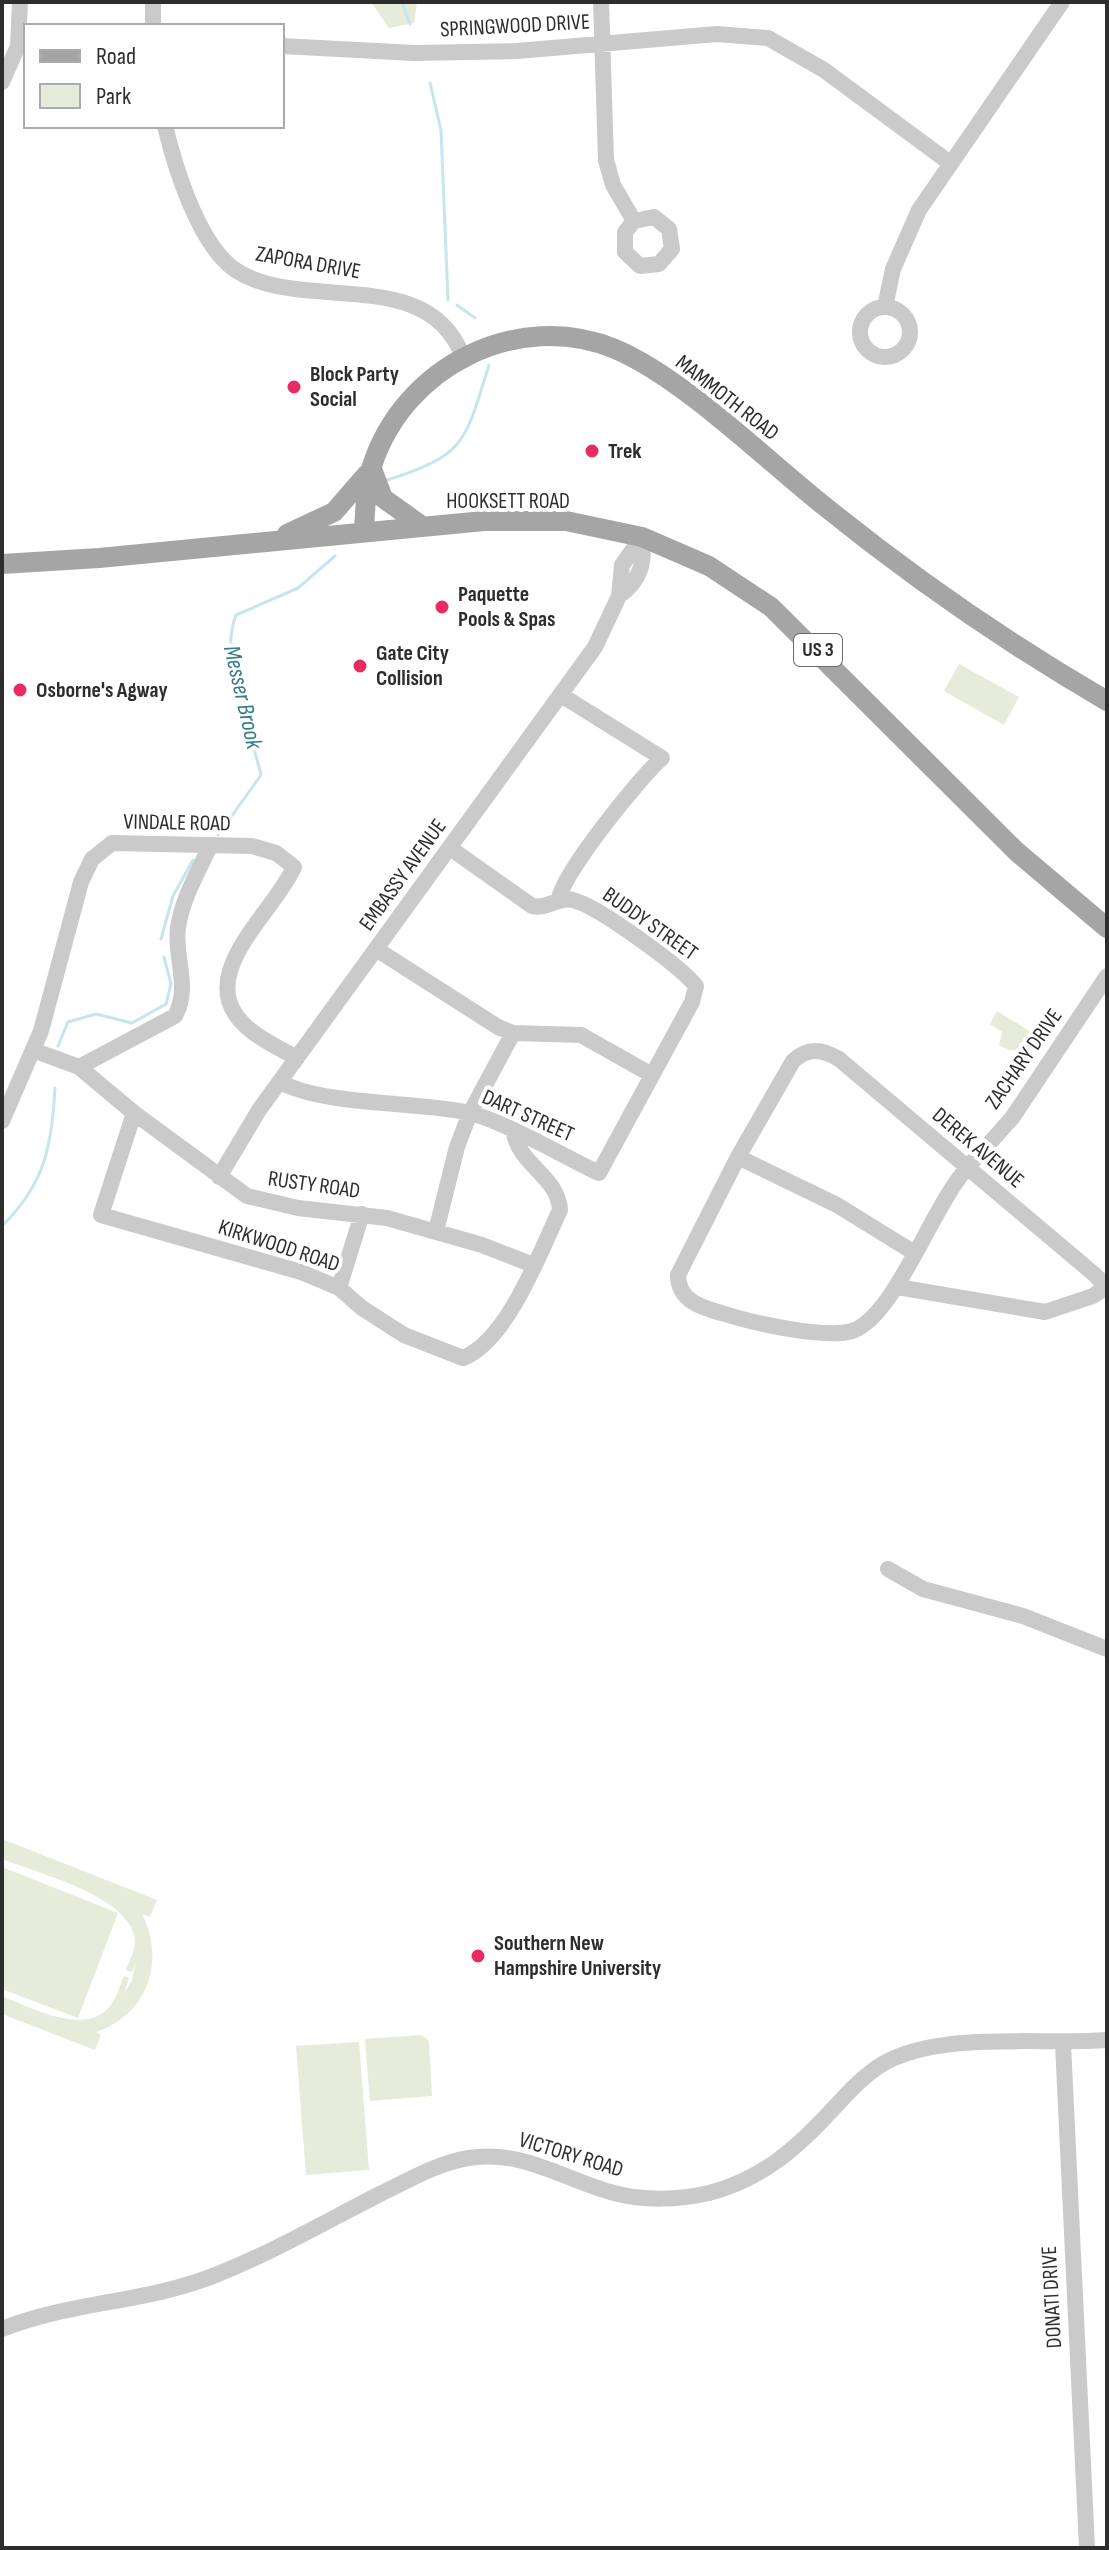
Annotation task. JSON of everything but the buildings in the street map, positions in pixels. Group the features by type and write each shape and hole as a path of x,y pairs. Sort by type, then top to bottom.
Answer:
{"main road":[{"name":"MAMMOTH ROAD","path":"364,532 372,467 387,433 407,402 434,377 463,357 513,339 553,336 595,342 636,359 687,395 864,538 978,623 1107,701"},
{"path":"372,467 383,498 422,526"},
{"path":"274,541 334,512 372,467"},
{"name":"HOOKSETT ROAD","path":"2,564 422,526 544,520 642,537 709,566 771,607 1017,852 1107,928"}],"street":[{"path":"2,82 18,46 20,2"},
{"path":"153,2 153,24"},
{"path":"601,2 606,160 613,185 634,221"},
{"path":"885,307 893,269 907,231 950,163 1062,2"},
{"name":"SPRINGWOOD DRIVE","path":"284,46 414,53 517,51 717,34 768,38 824,70 950,163"},
{"name":"ZAPORA DRIVE","path":"166,128 190,202 222,258 233,268 251,279 391,300 416,307 449,329 463,357"},
{"name":"EMBASSY AVENUE","path":"219,1177 280,1082 600,639 619,596 622,565 642,537"},
{"path":"559,899 565,880 645,773 662,758 561,695"},
{"name":"VINDALE ROAD","path":"2,1121 33,1050 81,882 92,859 112,843 252,846 276,853 294,867 287,882 235,955 227,980 232,1005 247,1027 297,1058"},
{"path":"79,1067 175,1016 183,991 178,927 184,902 210,846"},
{"name":"BUDDY STREET","path":"450,848 532,906 544,907 559,899 575,900 679,970 696,986 692,1002 652,1075"},
{"path":"376,949 513,1033 581,1035 652,1075"},
{"name":"ZACHARY DRIVE","path":"738,1157 682,1263 678,1288 687,1299 709,1310 746,1321 848,1333 871,1321 897,1287 932,1217 967,1168 1012,1118 1107,976"},
{"path":"436,1231 457,1147 470,1113 513,1033"},
{"name":"RUSTY ROAD","path":"33,1050 79,1067 231,1188 260,1200 362,1214 436,1231 533,1265"},
{"name":"DEREK AVENUE","path":"738,1157 793,1061 803,1052 816,1050 839,1059 1106,1287"},
{"name":"DART STREET","path":"280,1082 294,1089 321,1094 470,1113 599,1173 652,1075"},
{"name":"KIRKWOOD ROAD","path":"134,1113 101,1215 301,1272 339,1288 362,1308 438,1352 463,1358 484,1345 500,1325 533,1265"},
{"path":"514,1133 519,1150 559,1197 560,1210 533,1265"},
{"path":"738,1157 837,1205 913,1252"},
{"path":"339,1288 362,1214"},
{"path":"897,1287 1045,1312 1093,1296 1106,1287"},
{"path":"888,1569 923,1589 1023,1616 1107,1649"},
{"name":"VICTORY ROAD","path":"2,2329 43,2314 137,2298 195,2283 255,2258 425,2172 469,2158 496,2156 528,2161 630,2196 682,2197 715,2191 769,2168 801,2142 864,2077 892,2059 951,2045 1063,2044 1107,2040"},
{"name":"DONATI DRIVE","path":"1063,2044 1087,2548"}],"green space":[{"path":"371,2 417,2 414,23 389,28"},
{"path":"959,664 1019,697 1004,725 944,691"},
{"path":"997,1011 1031,1032 1025,1049 1009,1050 999,1045 1002,1032 990,1024"},
{"path":"2,1839 157,1900 150,1917 142,1914 152,1950 147,1985 128,2013 96,2032 101,2035 95,2050 2,2014 2,1996 73,2020 100,2015 113,2002 124,1976 129,1978 124,1994 132,1980 136,1961 132,1972 126,1970 135,1944 130,1924 117,1911 80,1888 2,1859"},
{"path":"2,1867 118,1913 78,2018 2,1989"},
{"path":"422,2035 429,2041 432,2096 370,2101 365,2039"},
{"path":"359,2042 369,2170 306,2175 296,2046"}],"waterway":[{"name":"Messer Brook","path":"402,2 410,24"},
{"name":"Messer Brook","path":"430,83 441,130 448,300"},
{"name":"Messer Brook","path":"457,305 475,318"},
{"name":"Messer Brook","path":"387,480 433,462 459,442 474,412 489,365"},
{"name":"Messer Brook","path":"218,835 261,775 233,673 231,633 236,615 298,588 335,556"},
{"name":"Messer Brook","path":"161,939 173,896 193,860"},
{"name":"Messer Brook","path":"58,1046 68,1022 96,1014 132,1023 166,1004 171,984 164,957"},
{"name":"Messer Brook","path":"2,1226 28,1195 44,1163 52,1128 55,1088"}],"place":[{"name":"Block Party Social","path":"294,387"},
{"name":"Trek","path":"592,451"},
{"name":"Paquette Pools & Spas","path":"442,607"},
{"name":"Gate City Collision","path":"360,666"},
{"name":"Osborne's Agway","path":"20,690"},
{"name":"Southern New Hampshire University","path":"478,1956"}]}
